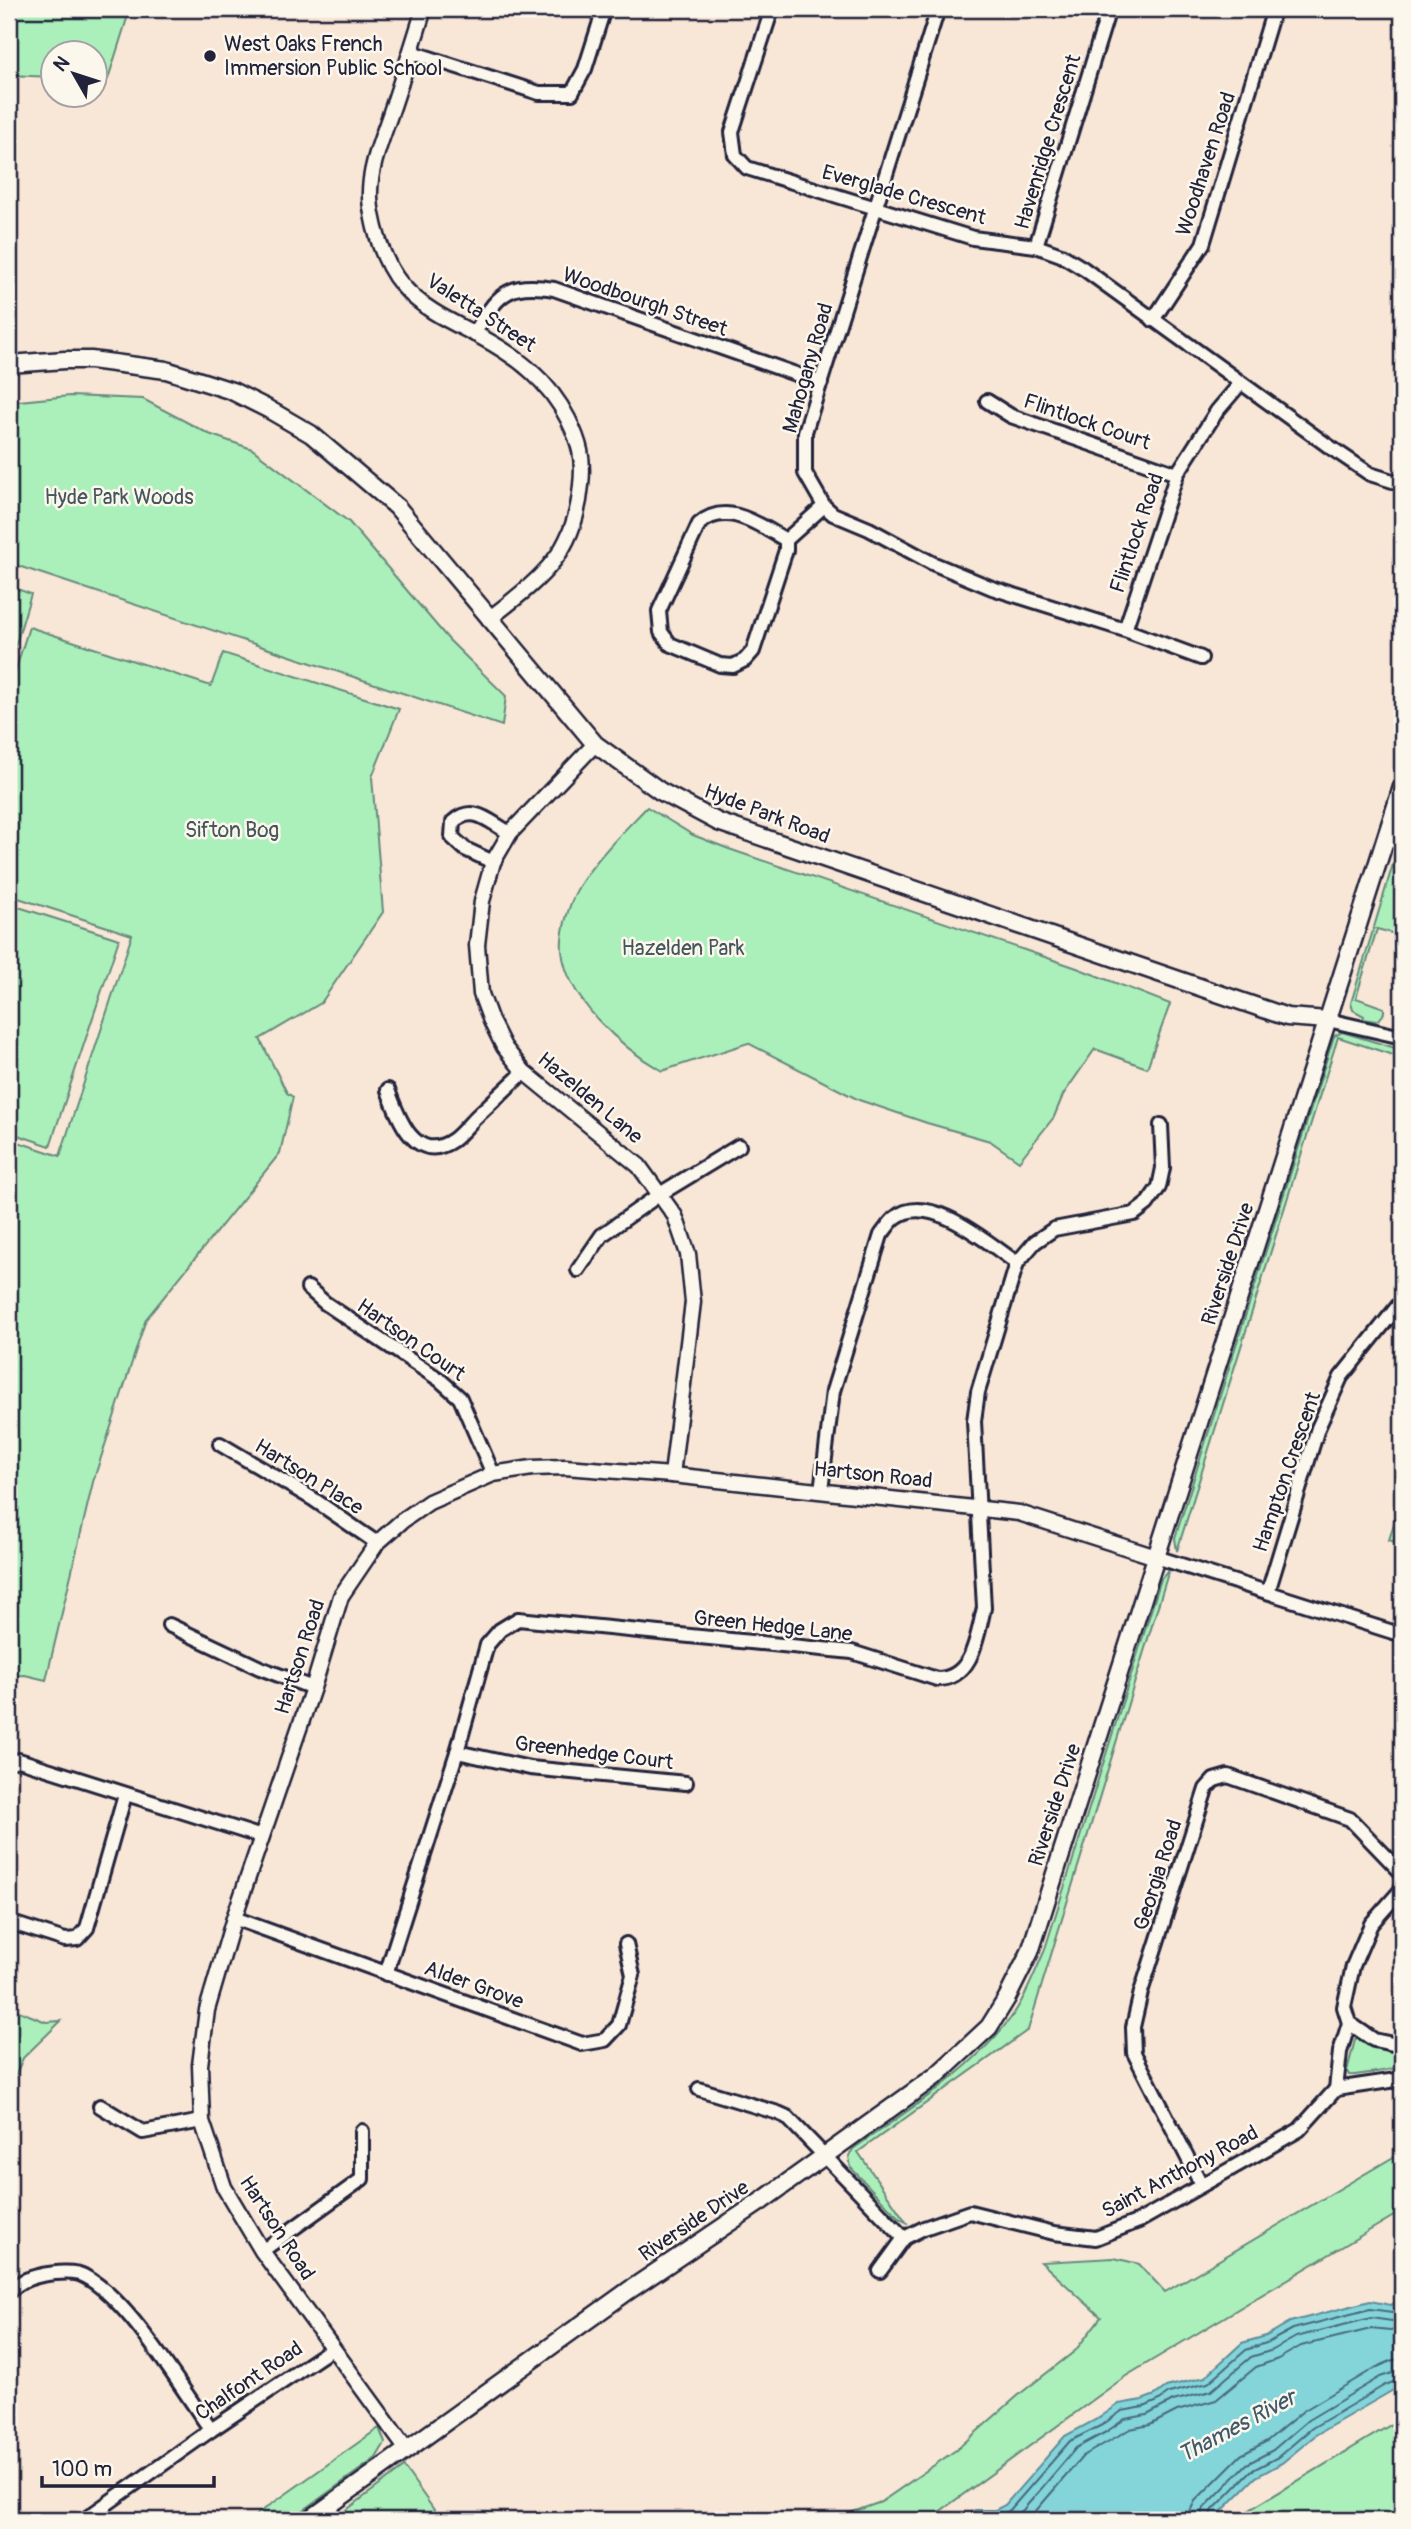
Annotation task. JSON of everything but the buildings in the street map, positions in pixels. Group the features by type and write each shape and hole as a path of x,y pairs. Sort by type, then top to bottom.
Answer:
{"main road":[{"name":"Hyde Park Road","path":"9,364 65,359 142,365 232,391 311,434 397,507 595,744 660,792 718,822 1287,1017 1328,1020"},
{"name":"Riverside Drive","path":"309,2520 628,2291 937,2075 989,2027 1030,1952 1402,788"}],"street":[{"name":"Valetta Street","path":"424,9 375,159 370,197 375,230 387,260 402,285 446,320 522,362 552,391 573,428 583,461 580,498 571,533 558,558 540,578 489,619"},
{"path":"411,52 538,93 572,93 585,69 604,9"},
{"name":"Everglade Crescent","path":"772,9 732,132 735,155 747,169 973,238 1036,246 1061,254 1370,474 1402,484"},
{"name":"Mahogany Road","path":"824,506 805,473 805,432 938,9"},
{"name":"Havenridge Crescent","path":"1036,246 1109,9"},
{"name":"Woodhaven Road","path":"1153,320 1203,244 1274,9"},
{"name":"Woodbourgh Street","path":"474,334 493,302 514,289 532,285 554,289 821,383"},
{"name":"Flintlock Road","path":"1125,630 1177,474 1217,411 1240,384"},
{"name":"Flintlock Court","path":"987,401 1011,416 1177,474"},
{"path":"786,540 733,514 709,515 699,523 689,541 659,611 660,632 670,644 720,664 733,666 745,660 753,650 786,550 786,540 824,506 833,514 869,529 932,563 992,588 1125,630 1200,658"},
{"name":"Hazelden Lane","path":"595,744 510,834 493,862 482,901 477,945 481,994 504,1047 524,1072 639,1166 675,1216 688,1254 694,1301 673,1475"},
{"path":"493,862 465,849 452,837 453,822 461,814 477,813 510,834"},
{"path":"1386,838 1402,844"},
{"name":"Hyde Park Road","path":"1328,1020 1402,1037"},
{"path":"388,1090 398,1118 414,1140 425,1146 437,1147 452,1140 524,1072"},
{"name":"Green Hedge Lane","path":"386,1974 457,1752 487,1645 500,1630 518,1619 852,1652 937,1679 949,1679 966,1665 984,1608 974,1421 978,1392 1017,1263 1035,1242 1054,1229 1134,1214 1147,1204 1159,1187 1163,1168 1161,1125"},
{"path":"578,1270 602,1235 660,1194 739,1146"},
{"path":"821,1491 833,1391 881,1235 895,1217 909,1211 933,1210 1017,1263"},
{"name":"Hartson Court","path":"308,1288 325,1303 440,1380 460,1398 493,1475"},
{"name":"Hampton Crescent","path":"1268,1592 1318,1428 1340,1377 1402,1301"},
{"name":"Hartson Place","path":"220,1444 313,1499 377,1543"},
{"name":"Hartson Road","path":"407,2450 262,2251 224,2187 202,2121 200,2065 207,2010 234,1918 313,1688 341,1596 377,1543 402,1521 429,1502 493,1475 531,1468 565,1467 673,1475 978,1507 1018,1513 1402,1635"},
{"path":"169,1625 260,1668 313,1688"},
{"name":"Greenhedge Court","path":"457,1752 530,1768 687,1783"},
{"path":"9,1762 19,1760 262,1837"},
{"name":"Georgia Road","path":"1201,2184 1134,2053 1133,2027 1141,1992 1206,1789 1214,1780 1228,1776 1350,1819 1402,1872"},
{"path":"9,1922 65,1940 78,1939 87,1928 125,1795"},
{"path":"1402,1889 1371,1924 1353,1966 1344,2007 1349,2023 1340,2052 1336,2089 1396,2080 1402,2075"},
{"name":"Alder Grove","path":"234,1918 582,2044 605,2039 619,2025 633,1975 626,1944"},
{"path":"1349,2023 1374,2040 1402,2046"},
{"path":"699,2089 787,2117 904,2238 880,2271"},
{"name":"Saint Anthony Road","path":"904,2238 970,2212 1054,2233 1096,2238 1139,2221 1299,2130 1336,2089"},
{"path":"100,2106 143,2132 202,2121"},
{"path":"262,2251 362,2179 362,2132"},
{"path":"9,2292 17,2283 33,2277 57,2273 83,2274 117,2299 211,2430"},
{"name":"Chalfont Road","path":"84,2520 333,2348"}],"green space":[{"path":"9,9 130,9 108,79 108,38 38,38 38,76 9,75"},
{"name":"Hyde Park Woods","path":"70,396 143,399 209,434 252,449 349,522 449,640 506,696 502,726 9,563 9,402"},
{"path":"9,586 31,594 9,667"},
{"name":"Sifton Bog","path":"29,627 211,686 223,653 399,709 372,777 383,912 321,1003 260,1039 287,1093 293,1097 280,1153 146,1319 93,1482 46,1680 25,1675 9,1676 9,1139 60,1156 132,935 9,895 9,691"},
{"name":"Hazelden Park","path":"647,807 693,835 729,849 1077,968 1170,1004 1147,1068 1095,1049 1063,1095 1054,1117 1019,1161 990,1141 859,1100 748,1043 662,1071 630,1049 599,1021 574,987 562,951 565,924 579,887 605,851"},
{"path":"1400,853 1402,926 1399,935 1377,929 1356,998 1384,1008 1384,1013 1376,1021 1363,1019 1364,1016 1353,1010 1351,1003 1394,861"},
{"path":"9,904 119,939 50,1146 9,1132"},
{"path":"1342,1032 1402,1050 1402,1058 1338,1037 1177,1551 1175,1538 1334,1036"},
{"path":"1402,1497 1402,1544 1389,1540"},
{"path":"1169,1570 1028,2030 858,2152 906,2222 851,2168 849,2156 853,2149 937,2090 976,2057 1010,2019 1020,2003 1044,1952 1161,1579"},
{"path":"9,2007 46,2022 61,2021 23,2058 9,2090"},
{"path":"1359,2038 1378,2048 1399,2052 1402,2066 1349,2075 1347,2071 1355,2040"},
{"path":"1402,2152 1402,2211 1126,2376 928,2520 830,2520 881,2502 956,2450 1021,2393 1075,2351 1101,2317 1041,2262 1114,2258 1139,2264 1165,2292"},
{"path":"1402,2418 1402,2520 1238,2520 1243,2514"},
{"path":"379,2428 385,2443 376,2458 290,2520 249,2520"},
{"path":"404,2467 441,2520 333,2520"}],"water":[{"name":"Thames River","path":"1402,2299 1402,2385 1317,2434 1282,2463 1256,2477 1213,2520 963,2520 975,2510 995,2510 1005,2505 1065,2436 1119,2404 1142,2400 1166,2387 1205,2377 1242,2343 1266,2336 1290,2322 1370,2301 1391,2305"}],"place":[{"name":"West Oaks French Immersion Public School","path":"210,56"}]}
